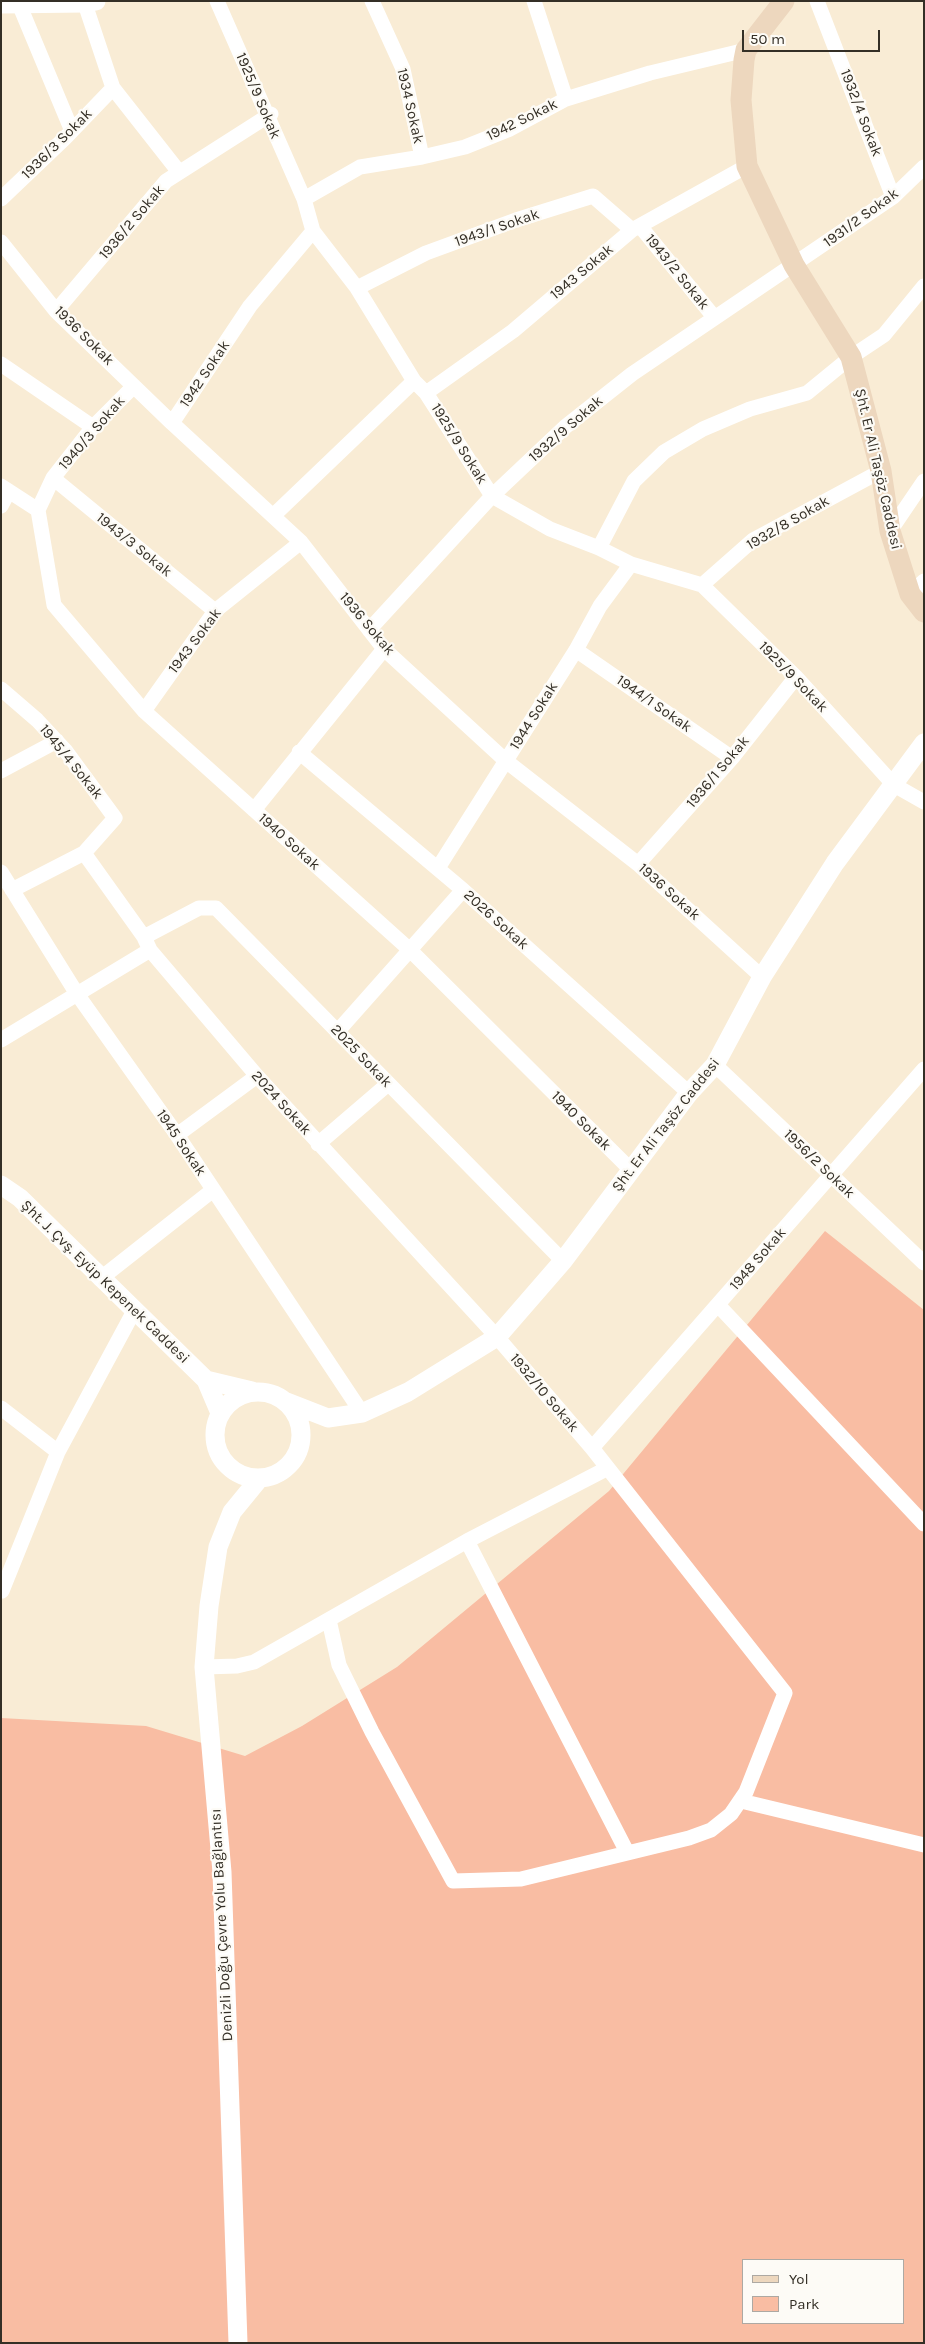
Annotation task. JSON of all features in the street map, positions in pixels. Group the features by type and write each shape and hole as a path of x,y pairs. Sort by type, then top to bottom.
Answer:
{"main road":[{"path":"746,50 784,1"},
{"name":"Şht. Er Ali Taşöz Caddesi","path":"746,50 741,100 747,166 794,265 851,357 881,471 890,531 917,587 924,612"}],"street":[{"name":"1925/9 Sokak","path":"217,1 269,115 304,199 313,231 357,288 414,381 426,393 492,496 550,529 600,548 631,564 702,585 796,677 894,786 924,802"},
{"name":"1934 Sokak","path":"372,1 403,68 422,157"},
{"path":"534,1 566,99"},
{"name":"1932/4 Sokak","path":"817,1 893,197"},
{"path":"72,131 10,4 88,2 113,88 179,172"},
{"name":"1942 Sokak","path":"304,199 360,167 422,157 465,147 510,129 566,99 650,73 746,50"},
{"name":"1936/3 Sokak","path":"1,199 72,131 113,88"},
{"name":"1936/2 Sokak","path":"56,311 166,181 269,115"},
{"name":"1943 Sokak","path":"426,393 513,330 636,228 747,166"},
{"name":"1931/2 Sokak","path":"794,265 893,197 924,167"},
{"name":"1943/1 Sokak","path":"357,288 426,253 516,220 593,196 636,228"},
{"name":"1943/2 Sokak","path":"636,228 714,317"},
{"name":"1942 Sokak","path":"172,423 250,306 313,231"},
{"name":"1936 Sokak","path":"1,242 56,311 172,423 301,542 384,648 506,761 638,864 762,977"},
{"name":"1932/9 Sokak","path":"370,630 492,496 572,421 632,374 714,317 794,265"},
{"path":"600,548 634,481 664,452 703,428 750,409 807,393 851,357 884,335 924,286"},
{"path":"1,364 93,427"},
{"path":"274,516 414,381"},
{"name":"1940/3 Sokak","path":"38,510 53,478 93,427 134,386"},
{"name":"1932/8 Sokak","path":"702,585 753,540 881,471"},
{"name":"1943/3 Sokak","path":"53,478 215,611"},
{"path":"890,531 924,481"},
{"path":"1,506 5,488 38,510"},
{"name":"1940 Sokak","path":"38,510 54,605 144,711 410,950 630,1170"},
{"name":"1943 Sokak","path":"144,711 215,611 301,542"},
{"name":"1944 Sokak","path":"438,868 576,650 600,606 631,564"},
{"path":"254,810 384,648"},
{"name":"1944/1 Sokak","path":"576,650 732,758"},
{"name":"1936/1 Sokak","path":"638,864 732,758 796,677"},
{"name":"1945/4 Sokak","path":"1,689 37,720 56,741 115,818 84,853"},
{"path":"1,771 56,741"},
{"name":"Şht. Er Ali Taşöz Caddesi","path":"328,1418 362,1412 408,1392 497,1337 562,1261 689,1093 716,1065 762,977 835,863 894,786 924,743"},
{"name":"2026 Sokak","path":"299,752 438,868 689,1093"},
{"path":"12,890 84,853"},
{"name":"2024 Sokak","path":"84,853 147,943 257,1076 497,1337"},
{"name":"1945 Sokak","path":"1,872 76,994 177,1135 362,1412"},
{"path":"337,1032 463,890"},
{"name":"2025 Sokak","path":"1,1040 76,994 199,908 216,908 562,1261"},
{"name":"1956/2 Sokak","path":"716,1065 924,1263"},
{"name":"1948 Sokak","path":"592,1448 924,1069"},
{"path":"177,1135 257,1076"},
{"path":"318,1144 388,1084"},
{"name":"Şht. J. Çvş. Eyüp Kepenek Caddesi","path":"1,1186 20,1198 100,1279 206,1380"},
{"path":"100,1279 214,1190"},
{"path":"718,1305 924,1524"},
{"path":"2,1591 58,1452 134,1311"},
{"name":"1932/10 Sokak","path":"497,1337 592,1448 785,1693 741,1801"},
{"path":"206,1380 252,1391"},
{"path":"206,1380 220,1413"},
{"path":"287,1402 301,1430 301,1442 294,1459 282,1472 259,1479 235,1472 224,1464 217,1452 214,1439 215,1425 220,1413 239,1394 252,1391 266,1391 287,1402 328,1418 301,1442"},
{"path":"1,1408 58,1452"},
{"path":"204,1667 237,1666 254,1662 467,1541 608,1468"},
{"path":"232,1512 235,1472"},
{"path":"232,1512 259,1479"},
{"name":"Denizli Doğu Çevre Yolu Bağlantısı","path":"232,1512 218,1547 209,1606 204,1667 222,1872 238,2343"},
{"path":"467,1541 627,1852"},
{"path":"329,1620 340,1665 372,1732 453,1880 521,1879 700,1835 721,1823 741,1801 924,1845"}],"green space":[{"path":"825,1231 924,1310 924,2343 1,2343 1,1718 146,1726 245,1756 302,1726 397,1667 609,1491"}]}
